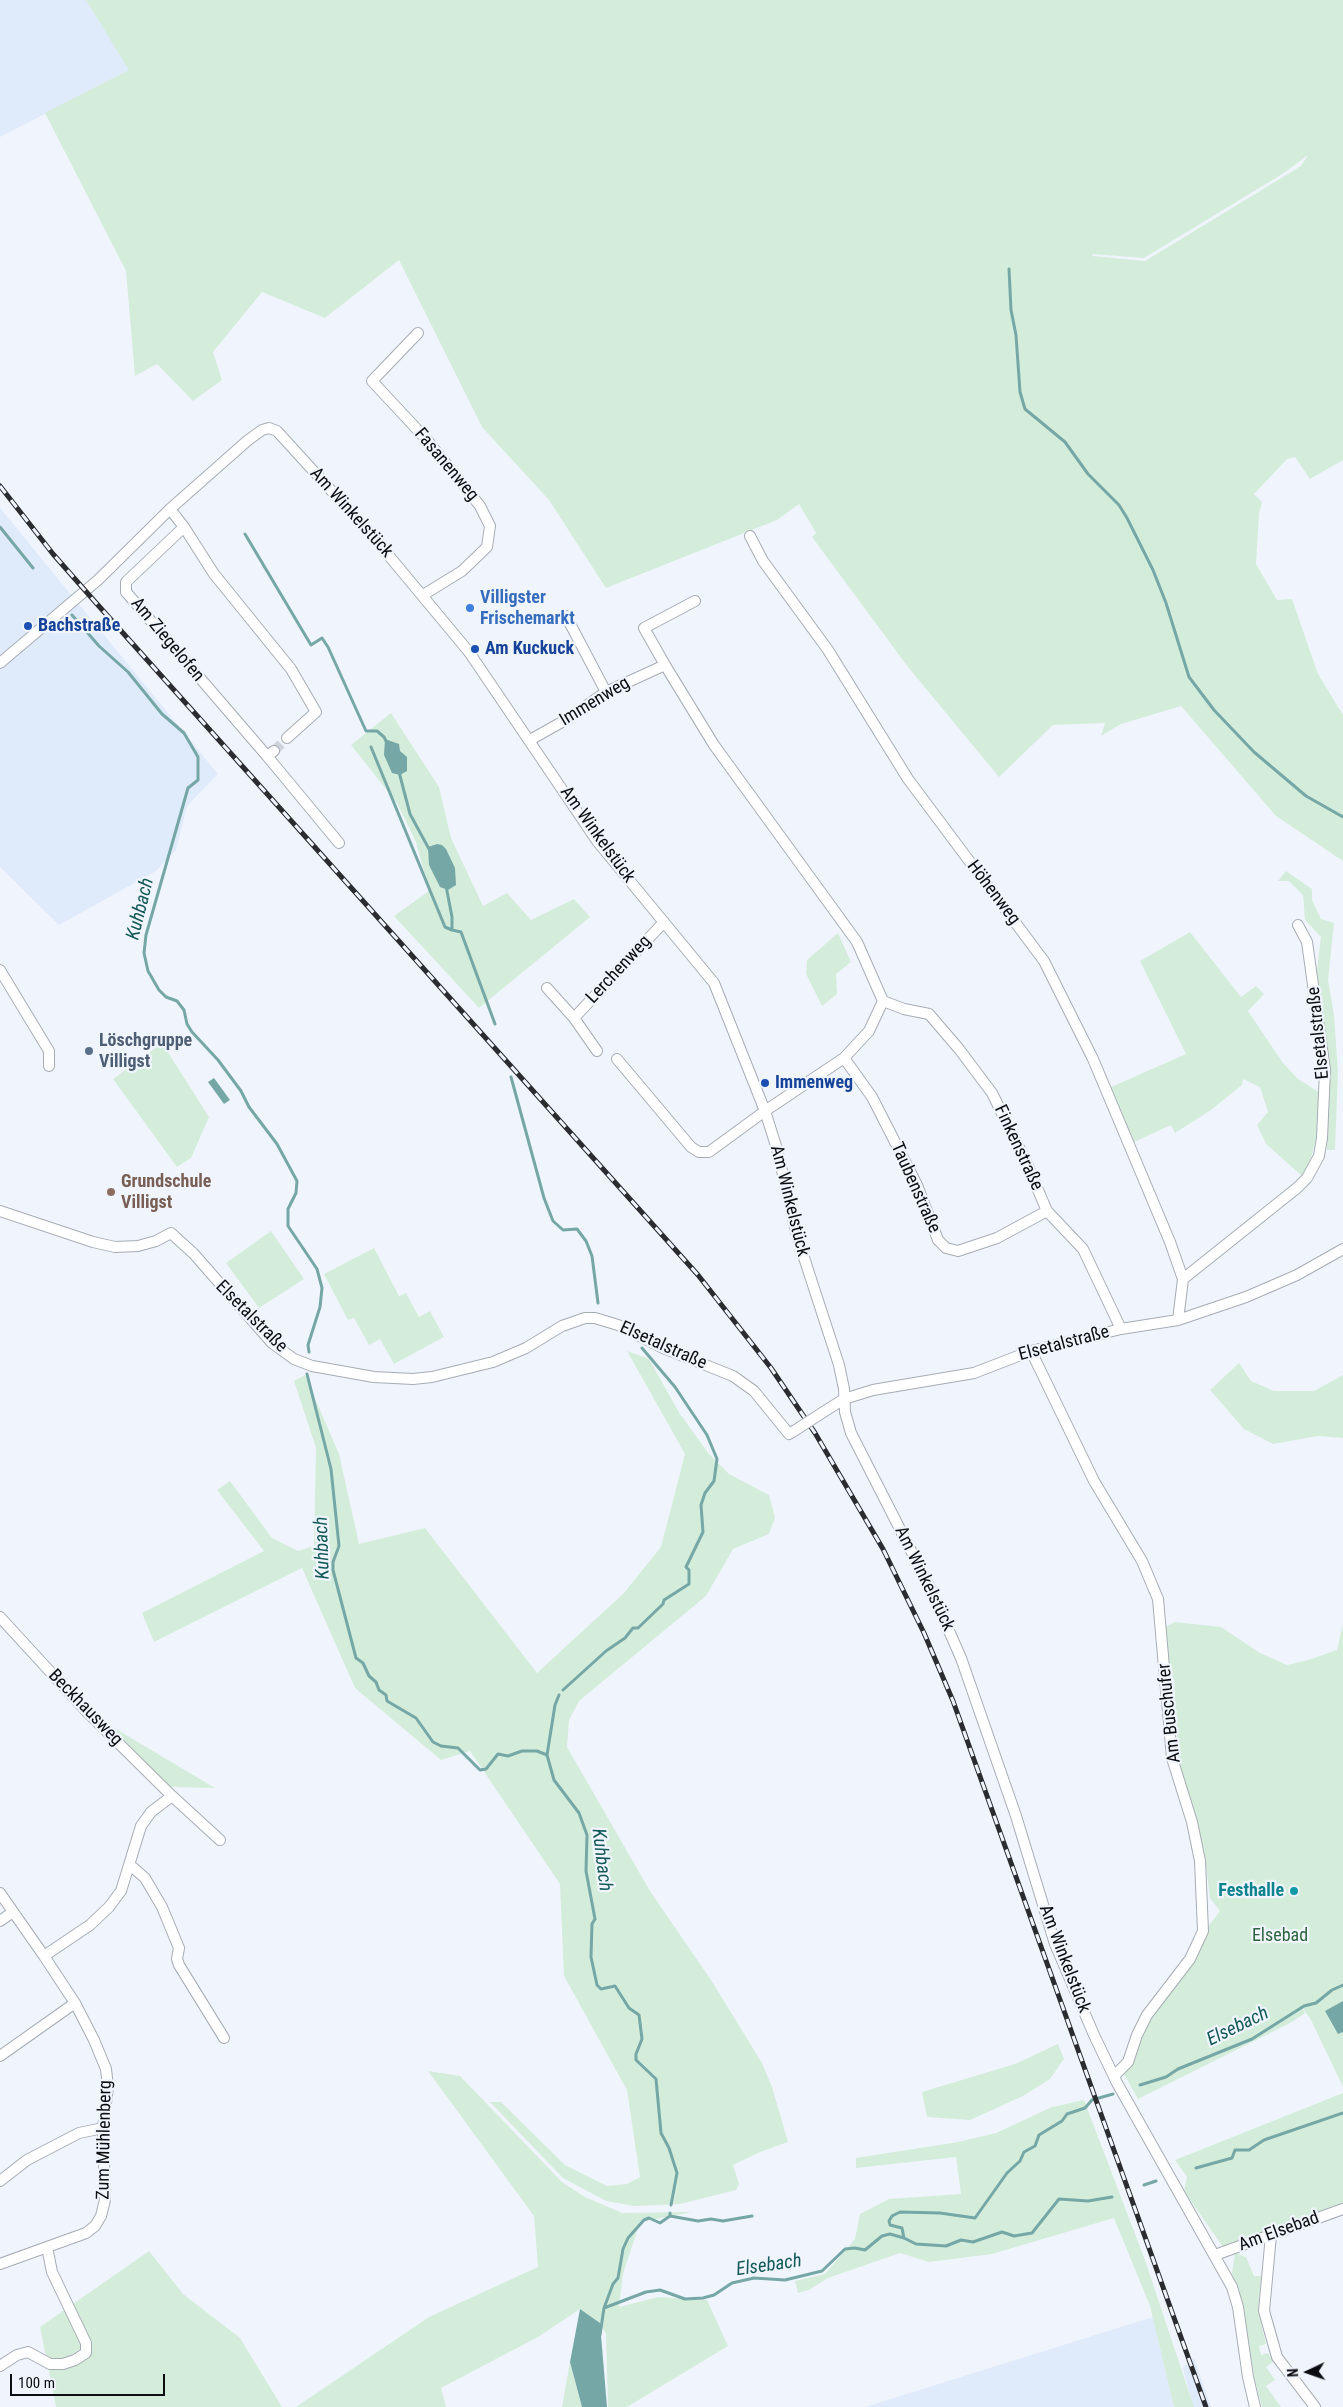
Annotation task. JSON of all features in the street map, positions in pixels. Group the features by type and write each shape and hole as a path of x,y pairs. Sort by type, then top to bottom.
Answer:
{"street":[{"name":"Fasanenweg","path":"418,333 372,381 427,440 480,506 490,526 487,547 462,571 423,595"},
{"name":"Am Winkelstück","path":"0,662 98,580 170,509 247,441 269,428 277,431 423,595 469,652 597,841 714,982 765,1111 777,1149 797,1236 843,1380 845,1412 851,1433 930,1588 961,1658 1016,1816 1055,1944 1074,1992 1114,2076 1232,2287 1238,2307 1248,2377 1255,2407"},
{"path":"170,509 184,527 214,574 291,669 316,712 287,738"},
{"name":"Am Ziegelofen","path":"184,527 126,582 126,592 271,753 339,843"},
{"name":"Höhenweg","path":"750,536 763,561 828,650 908,779 1044,961 1093,1059 1170,1242 1183,1278"},
{"path":"617,1059 691,1147 699,1152 709,1152 765,1111 844,1058 869,1031 883,1001 857,942 714,745 644,628 695,601"},
{"path":"566,616 606,692"},
{"name":"Immenweg","path":"530,740 569,718 606,692 665,665"},
{"name":"Lerchenweg","path":"574,1018 664,922"},
{"name":"Elsetalstraße","path":"1183,1278 1297,1188 1308,1178 1319,1156 1322,1138 1325,1070 1306,942 1298,925"},
{"path":"0,970 49,1051 49,1066"},
{"name":"Lerchenweg","path":"547,988 574,1018 597,1051"},
{"name":"Finkenstraße","path":"883,1001 904,1009 929,1014 960,1049 992,1093 1027,1164 1047,1211 1083,1249 1121,1329"},
{"name":"Taubenstraße","path":"844,1058 872,1097 917,1185 938,1240 946,1248 958,1250 997,1238 1047,1211"},
{"name":"Elsetalstraße","path":"0,1211 93,1242 114,1247 138,1246 156,1241 171,1233 194,1254 272,1343 294,1359 312,1366 374,1377 413,1379 432,1377 494,1362 526,1348 562,1326 585,1318 595,1318 618,1324 663,1348 733,1376 754,1392 791,1432 844,1399 873,1390 974,1373 1031,1351 1121,1329 1178,1320 1297,1275 1343,1250"},
{"path":"1178,1320 1183,1278"},
{"name":"Am Buschufer","path":"1031,1351 1094,1481 1142,1561 1158,1600 1172,1758 1192,1822 1200,1861 1202,1931 1190,1959 1147,2015 1137,2035 1128,2062 1114,2076"},
{"name":"Beckhausweg","path":"0,1617 88,1713 172,1796 220,1840"},
{"path":"44,1956 90,1925 109,1907 121,1890 130,1865 140,1826 150,1812 172,1796"},
{"path":"130,1865 145,1878 162,1907 180,1948 179,1965 224,2038"},
{"name":"Zum Mühlenberg","path":"0,1893 75,2003 106,2069 108,2087 103,2128 105,2200 101,2216 95,2226 86,2233 0,2264"},
{"path":"0,1921 13,1912"},
{"path":"0,2056 75,2003"},
{"path":"0,2181 27,2160 79,2133 103,2128"},
{"name":"Am Elsebad","path":"1215,2255 1343,2209"},
{"path":"1272,2235 1264,2311 1277,2357 1315,2407"},
{"path":"0,2366 17,2355 28,2352 50,2364 75,2360 86,2353 86,2343 52,2272 48,2248"}],"shaded area":[{"path":"0,0 86,0 130,70 0,137"},
{"path":"0,508 218,774 187,806 176,850 156,871 59,925 0,867"},
{"path":"385,739 399,744 400,751 407,757 407,771 400,775 392,773 384,755"},
{"path":"437,844 442,845 446,849 455,868 456,885 448,890 440,887 429,865 428,847"},
{"path":"214,1078 230,1100 224,1104 208,1082"},
{"path":"1343,2001 1343,2032 1338,2034 1325,2011"},
{"path":"580,2309 600,2323 607,2407 582,2407 570,2362"},
{"path":"1153,2317 1174,2407 865,2407"},
{"path":"1194,2358 1211,2407 1193,2407 1183,2368"}],"green space":[{"path":"86,0 1343,0 1343,460 1310,479 1295,457 1287,459 1254,494 1262,502 1259,513 1256,564 1277,600 1292,599 1318,674 1343,715 1343,861 1276,816 1181,706 1121,724 1101,736 1105,723 1053,725 999,777 908,667 812,537 816,533 799,504 777,520 606,588 549,500 482,427 399,260 325,318 262,292 213,352 222,380 193,401 157,364 135,376 126,271 45,113 129,70","holes":["1308,155 1301,166 1145,261 1093,256 1092,254 1144,258 1284,173"]},
{"path":"391,713 439,787 451,838 483,906 507,893 531,920 574,899 590,917 479,1008 394,916 429,891 416,842 397,803 351,745"},
{"path":"1286,871 1312,889 1312,900 1321,919 1334,923 1328,980 1334,1015 1338,1072 1335,1150 1327,1150 1330,1071 1317,970 1321,937 1305,920 1303,895 1289,881 1278,881"},
{"path":"1190,932 1241,997 1256,986 1264,994 1248,1011 1283,1063 1298,1079 1319,1092 1320,1124 1310,1162 1302,1176 1266,1144 1257,1125 1268,1112 1260,1087 1243,1079 1242,1085 1211,1110 1175,1133 1171,1125 1132,1143 1109,1088 1186,1054 1140,961"},
{"path":"838,933 851,962 836,974 837,994 822,1006 806,974 807,960"},
{"path":"162,1043 209,1117 191,1158 177,1167 113,1079"},
{"path":"271,1231 304,1279 259,1308 226,1263"},
{"path":"374,1248 399,1296 406,1293 419,1317 430,1311 444,1337 394,1364 380,1339 369,1345 354,1318 348,1320 324,1274"},
{"path":"627,1351 649,1359 680,1414 709,1454 729,1474 769,1495 775,1518 769,1534 733,1549 706,1596 579,1701 569,1720 567,1747 650,1891 711,1980 762,2063 772,2087 788,2142 760,2152 733,2165 739,2184 736,2190 680,2204 635,2206 606,2201 563,2178 490,2102 501,2102 565,2165 607,2186 627,2184 640,2177 627,2090 564,1976 560,1884 470,1751 441,1760 355,1688 302,1568 154,1642 142,1613 264,1551 217,1490 230,1481 272,1538 298,1551 314,1546 316,1448 294,1381 305,1375 339,1454 359,1544 425,1528 537,1673 623,1594 661,1547 685,1454"},
{"path":"1239,1363 1251,1381 1274,1391 1314,1391 1343,1375 1343,1438 1318,1436 1273,1444 1244,1429 1210,1390"},
{"name":"Elsebad","path":"1175,1622 1221,1627 1260,1653 1287,1665 1337,1650 1343,1624 1343,2087 1311,2020 1302,2007 1305,2013 1292,2022 1138,2099 1124,2074 1138,2048 1151,2016 1195,1962 1204,1932 1220,1911 1210,1898 1204,1849 1178,1759 1174,1679 1169,1677 1165,1627"},
{"path":"101,1721 116,1729 215,1788 168,1787"},
{"path":"1058,2044 1064,2059 1050,2079 1023,2096 970,2120 927,2117 922,2092 1015,2064"},
{"path":"428,2071 460,2076 562,2182 585,2197 622,2213 692,2212 640,2222 623,2274 619,2307 658,2297 707,2300 728,2346 627,2407 608,2407 606,2334 600,2323 580,2309 538,2337 441,2388 446,2407 296,2407 429,2317 538,2267 534,2216"},
{"path":"1343,2093 1343,2207 1225,2250 1184,2191 1187,2177 1175,2160"},
{"path":"1084,2100 1145,2260 1194,2407 1174,2407 1150,2306 1114,2218 992,2254 929,2262 900,2253 828,2278 809,2290 798,2293 795,2281 825,2274 855,2239 860,2214 889,2199 961,2194 956,2157 856,2168 856,2158 958,2142 996,2133 1052,2107"},
{"path":"149,2251 183,2294 240,2338 282,2407 56,2407 40,2327"},
{"path":"1235,2253 1246,2257 1254,2276 1261,2276 1258,2311 1266,2344 1259,2346 1261,2355 1268,2353 1274,2361 1266,2367 1275,2380 1266,2386 1281,2407 1262,2407 1255,2381 1243,2308 1232,2273"},
{"path":"570,2362 582,2407 562,2407"}],"waterway":[{"path":"1009,269 1011,310 1016,335 1020,392 1025,409 1065,442 1088,474 1119,505 1153,570 1166,603 1189,677 1214,710 1254,752 1306,796 1343,817"},
{"name":"Kuhbach","path":"0,527 33,568"},
{"path":"245,534 311,645 322,638 328,647 366,731 377,731 384,737 387,743"},
{"name":"Kuhbach","path":"72,615 99,646 128,672 162,714 184,733 198,757 198,780 188,788 146,935 144,953 148,971 159,990 166,997 177,1001 184,1010 187,1024 192,1032 218,1060 241,1091 249,1107 277,1144 297,1181 296,1193 288,1209 288,1226 317,1269 322,1288 320,1307 308,1345 309,1352"},
{"path":"371,747 445,927 452,930"},
{"path":"399,772 410,814 429,849"},
{"path":"446,886 452,917 452,930 461,932 495,1024"},
{"path":"511,1077 544,1198 553,1221 563,1230 577,1229 586,1241 592,1256 598,1303"},
{"path":"563,1690 606,1651 625,1638 633,1628 638,1628 663,1604 664,1600 689,1584 689,1570 686,1567 703,1532 701,1505 705,1493 714,1481 717,1459 707,1435 675,1387 642,1348"},
{"name":"Kuhbach","path":"307,1374 331,1469 339,1546 333,1562 333,1570 356,1658 363,1663 379,1690 386,1695 387,1701 416,1718 433,1742 441,1746 458,1748 480,1770 486,1769 498,1754 508,1756 522,1751 537,1751 547,1755 554,1780 579,1813 587,1835 586,1871 595,1919 592,1924 591,1957 597,1985 601,1989 615,1986 629,2008 639,2015 642,2039 636,2054 636,2060 656,2079 661,2133 669,2148 677,2173 671,2205"},
{"path":"547,1755 555,1705 559,1695"},
{"name":"Elsebach","path":"1140,2085 1166,2077 1178,2069 1252,2039 1304,2006 1316,2003 1332,1990 1343,1985"},
{"name":"Elsebach","path":"600,2335 604,2308 646,2292 660,2290 685,2299 703,2298 714,2295 732,2283 754,2278 785,2280 822,2271 845,2249 865,2250 882,2236 890,2234 904,2238 902,2228 890,2225 889,2221 892,2216 900,2212 940,2213 975,2218 1007,2173 1020,2161 1024,2152 1035,2146 1039,2135 1062,2121 1067,2114 1085,2108 1092,2100 1113,2094"},
{"path":"1196,2168 1232,2158 1235,2150 1249,2150 1264,2140 1343,2113"},
{"path":"1144,2185 1156,2181"},
{"path":"904,2238 916,2244 946,2246 961,2240 973,2242 1002,2232 1014,2236 1032,2233 1059,2199 1088,2201 1112,2197"},
{"name":"Kuhbach","path":"604,2308 613,2284 618,2278 623,2249 628,2238 644,2220 649,2218 660,2223 670,2216 670,2213"},
{"path":"670,2216 698,2221 711,2219 723,2221 752,2216"}],"tunnel":[{"path":"274,751 287,738"}],"railway":[{"path":"0,486 53,554 97,604 698,1275 771,1368 815,1433 883,1549 924,1633 953,1701 1206,2407"}],"place":[{"name":"Villigster Frischemarkt","path":"470,608"},
{"name":"Bachstraße","path":"28,626"},
{"name":"Am Kuckuck","path":"475,649"},
{"name":"Löschgruppe Villigst","path":"89,1051"},
{"name":"Immenweg","path":"765,1083"},
{"name":"Grundschule Villigst","path":"111,1192"},
{"name":"Festhalle","path":"1294,1891"}]}
